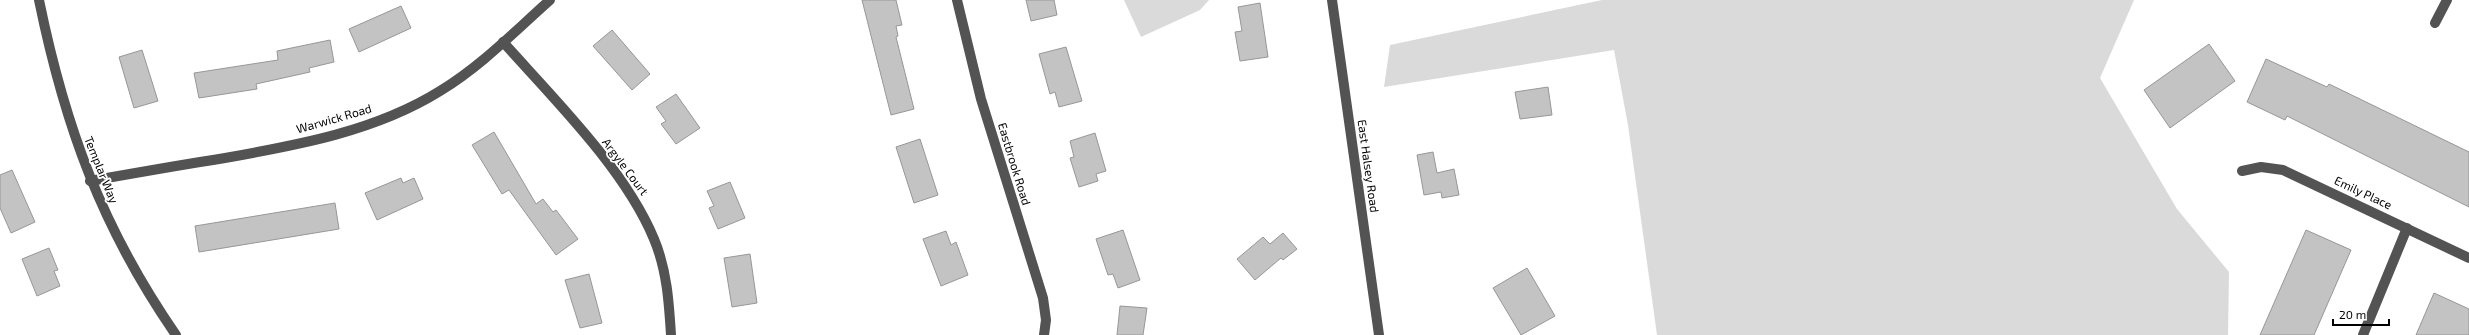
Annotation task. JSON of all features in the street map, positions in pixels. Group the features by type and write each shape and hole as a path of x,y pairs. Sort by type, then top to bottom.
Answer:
{"street":[{"name":"Templar Way","path":"38,0 48,47 68,119 90,181 109,223 149,295 176,335"},
{"name":"Warwick Road","path":"90,181 270,150 320,139 370,124 406,109 439,91 471,70 550,0"},
{"name":"Eastbrook Road","path":"957,0 981,99 1043,298 1046,320 1044,335"},
{"name":"East Halsey Road","path":"1332,0 1379,335"},
{"path":"2436,23 2447,0"},
{"name":"Argyle Court","path":"503,42 566,113 624,184 638,206 654,240 662,265 669,303 671,335"},
{"name":"Emily Place","path":"2242,171 2261,167 2284,170 2469,258"},
{"path":"2363,335 2407,228"}],"shaded area":[{"path":"1124,0 1209,0 1200,10 1141,37"},
{"path":"1602,0 2134,0 2100,78 2177,209 2229,272 2228,335 1657,335 1628,125 1614,50 1384,87 1390,45"}],"building":[{"path":"862,0 896,0 902,25 896,26 898,36 896,37 914,109 891,115"},
{"path":"1026,0 1054,0 1057,15 1031,21"},
{"path":"1260,3 1268,57 1240,61 1235,32 1242,31 1238,7"},
{"path":"401,6 411,28 359,52 349,29"},
{"path":"612,30 650,74 632,90 593,46"},
{"path":"330,40 334,62 309,68 310,72 256,84 257,89 199,98 194,73 278,60 277,51"},
{"path":"2209,44 2235,81 2170,128 2144,90"},
{"path":"1066,47 1082,101 1059,107 1055,92 1050,94 1039,54"},
{"path":"142,50 158,101 134,108 119,57"},
{"path":"2266,59 2327,87 2329,84 2469,152 2469,207 2287,116 2285,120 2247,102"},
{"path":"1548,87 1552,115 1520,119 1515,92"},
{"path":"676,94 700,128 676,144 661,124 666,121 656,107"},
{"path":"494,132 536,204 543,199 553,212 556,210 578,239 556,255 509,190 502,194 472,145"},
{"path":"1095,133 1106,171 1096,174 1098,181 1079,187 1070,158 1074,157 1070,141"},
{"path":"920,139 938,195 914,203 896,147"},
{"path":"1433,152 1437,173 1454,169 1459,195 1442,198 1441,192 1424,195 1417,155"},
{"path":"12,170 35,222 11,233 0,208 0,175"},
{"path":"401,178 403,183 414,178 423,199 377,220 365,193"},
{"path":"730,182 745,218 718,229 709,208 714,206 707,191"},
{"path":"335,203 339,229 199,252 195,226"},
{"path":"1123,230 1140,280 1118,288 1113,274 1108,275 1096,239"},
{"path":"2306,230 2351,250 2314,335 2260,335"},
{"path":"946,231 951,245 956,242 968,275 941,286 923,239"},
{"path":"1283,233 1297,249 1283,260 1281,258 1255,280 1237,259 1263,237 1270,244"},
{"path":"49,248 58,270 54,271 60,286 37,296 22,259"},
{"path":"750,254 757,303 732,307 724,258"},
{"path":"1527,268 1555,316 1521,335 1493,288"},
{"path":"589,274 602,323 580,328 565,280"},
{"path":"2434,293 2469,309 2469,335 2416,335"},
{"path":"1120,306 1147,308 1143,335 1117,335"}]}
